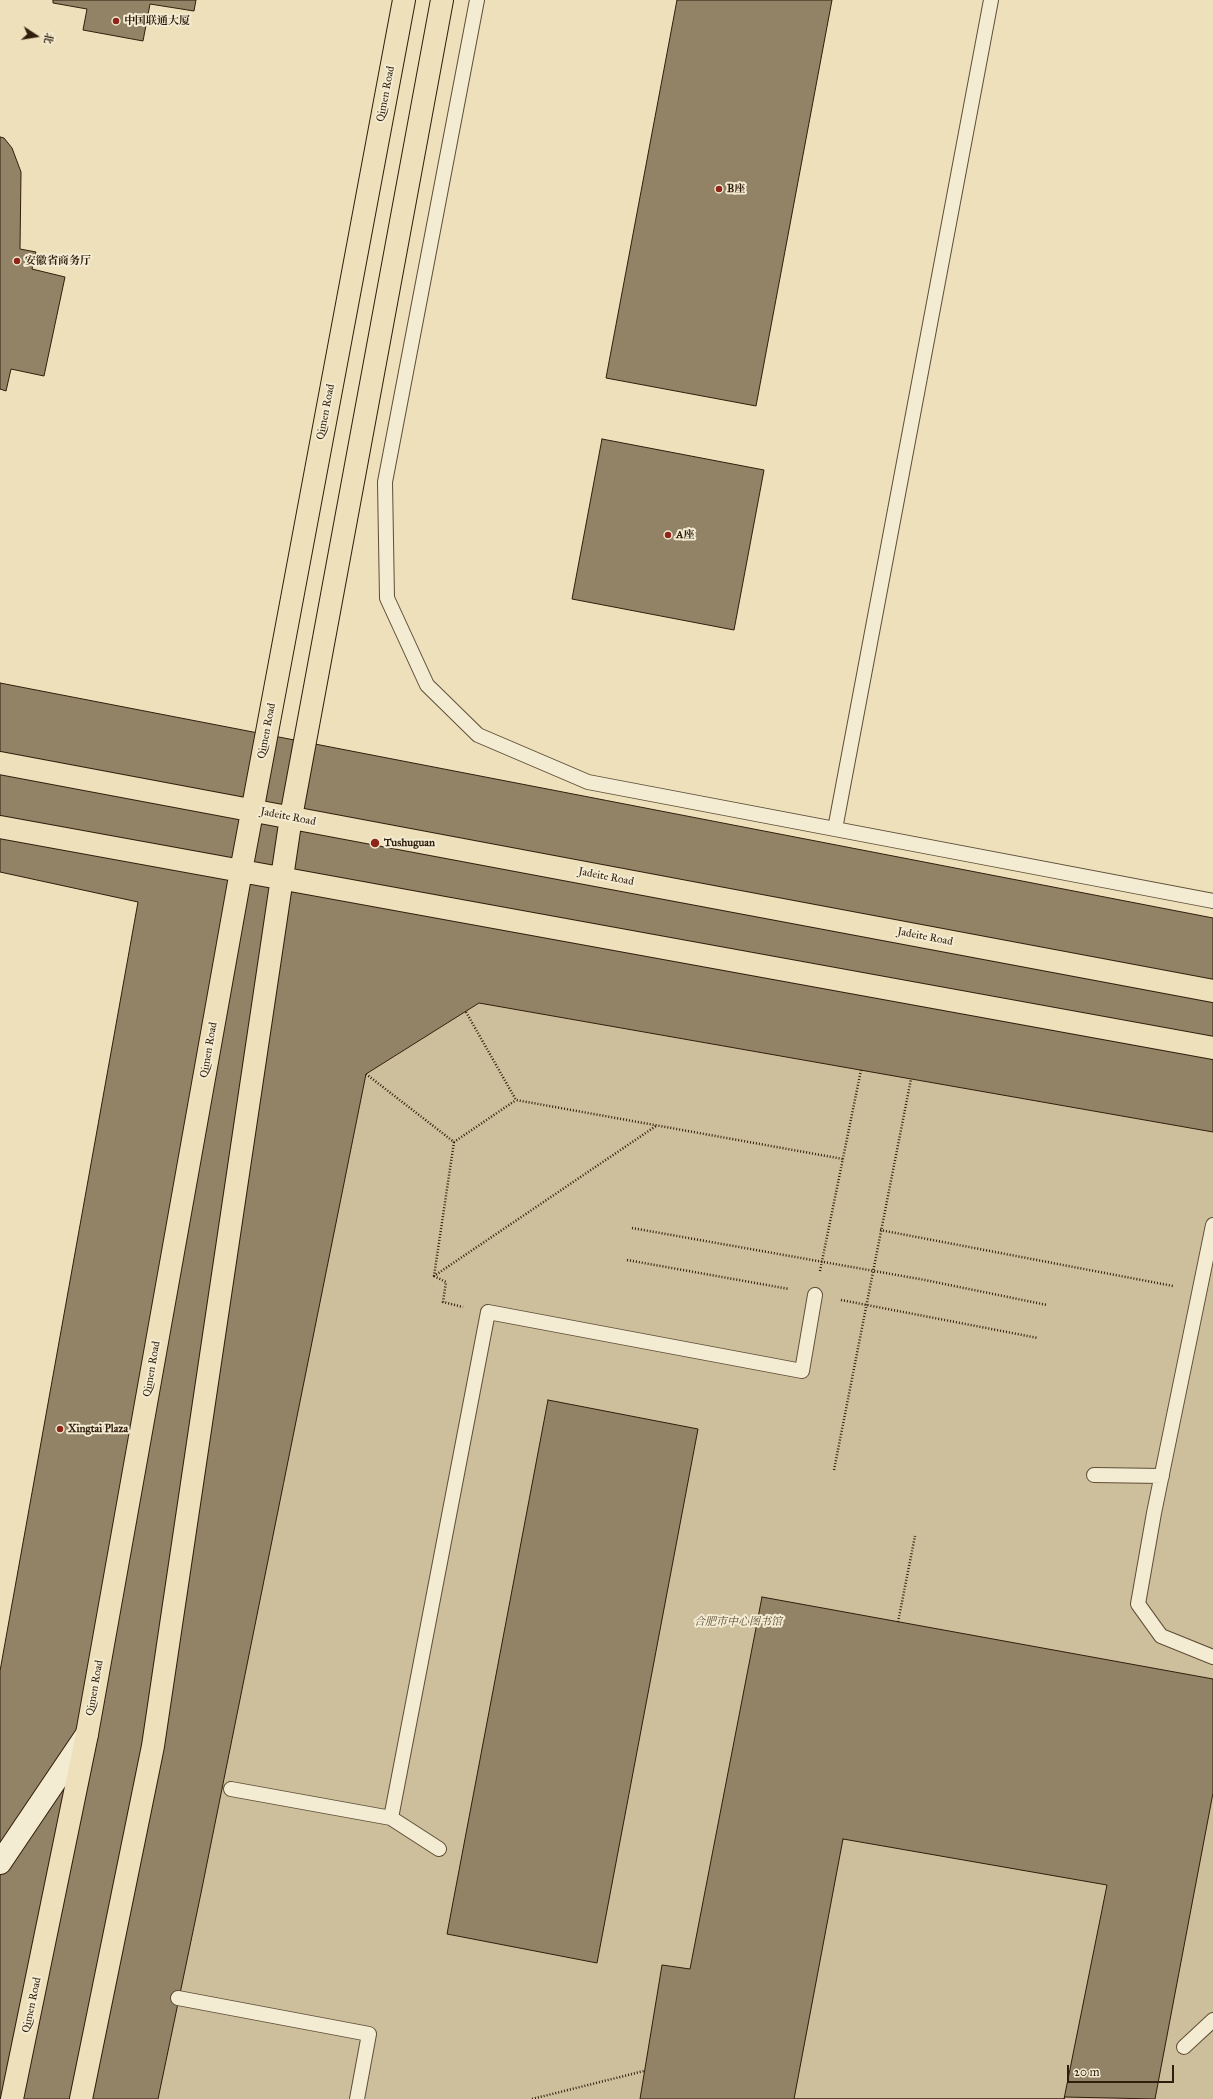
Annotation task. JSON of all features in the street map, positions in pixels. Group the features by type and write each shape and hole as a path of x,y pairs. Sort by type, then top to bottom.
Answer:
{"main road":[{"name":"Qimen Road","path":"12,2099 87,1734 252,810 404,0"},
{"path":"80,2099 153,1746 291,817 442,0"},
{"name":"Jadeite Road","path":"0,763 1213,991"},
{"path":"0,827 1213,1048"}],"street":[{"path":"0,1863 87,1734"}],"lane":[{"path":"477,0 384,482 387,598 427,685 478,734 588,782 1213,901"},
{"path":"835,829 991,0"},
{"path":"1213,1225 1162,1476 1138,1604 1161,1636 1213,1657"},
{"path":"390,1818 488,1312 802,1371 815,1295"},
{"path":"1094,1475 1162,1476"},
{"path":"232,1789 390,1818 439,1849"},
{"path":"178,1998 369,2034 357,2099"},
{"path":"1184,2047 1213,2020"}],"path":[{"path":"466,1012 516,1100"},
{"path":"815,1295 861,1070"},
{"path":"366,1074 454,1142"},
{"path":"834,1470 872,1270 911,1079"},
{"path":"434,1276 454,1142 516,1100 843,1159"},
{"path":"434,1276 656,1126"},
{"path":"632,1228 872,1270 1047,1305"},
{"path":"880,1230 1199,1291"},
{"path":"627,1260 753,1282"},
{"path":"434,1276 446,1282 444,1302 488,1312"},
{"path":"918,1314 1038,1338"},
{"path":"898,1622 915,1536"},
{"path":"532,2099 644,2071"}],"green space":[{"name":"合肥市中心图书馆","path":"479,1003 1213,1132 1213,2099 155,2099 366,1074"}],"building":[{"name":"中国联通大厦","path":"53,0 196,0 194,11 150,4 143,41 83,30 87,9 53,3"},
{"name":"B座","path":"677,0 832,0 756,406 606,378"},
{"name":"安徽省商务厅","path":"0,137 4,138 12,148 21,172 20,249 36,252 32,269 65,277 44,376 11,369 6,391 0,389"},
{"name":"A座","path":"602,439 764,470 734,630 572,599"},
{"path":"0,683 1213,918 1213,1132 479,1003 366,1074 158,2099 0,2099 0,1671 138,902 0,872"},
{"path":"548,1400 698,1429 597,1963 447,1934"},
{"path":"762,1597 1213,1679 1213,1793 1155,2099 1065,2097 1064,2099 640,2099 662,1965 690,1969"},
{"path":"843,1839 1107,1885 1064,2099 794,2099"}],"place":[{"name":"中国联通大厦","path":"116,21"},
{"name":"B座","path":"719,189"},
{"name":"安徽省商务厅","path":"17,261"},
{"name":"A座","path":"668,535"},
{"name":"Tushuguan","path":"375,843"},
{"name":"Xingtai Plaza","path":"60,1429"}]}
